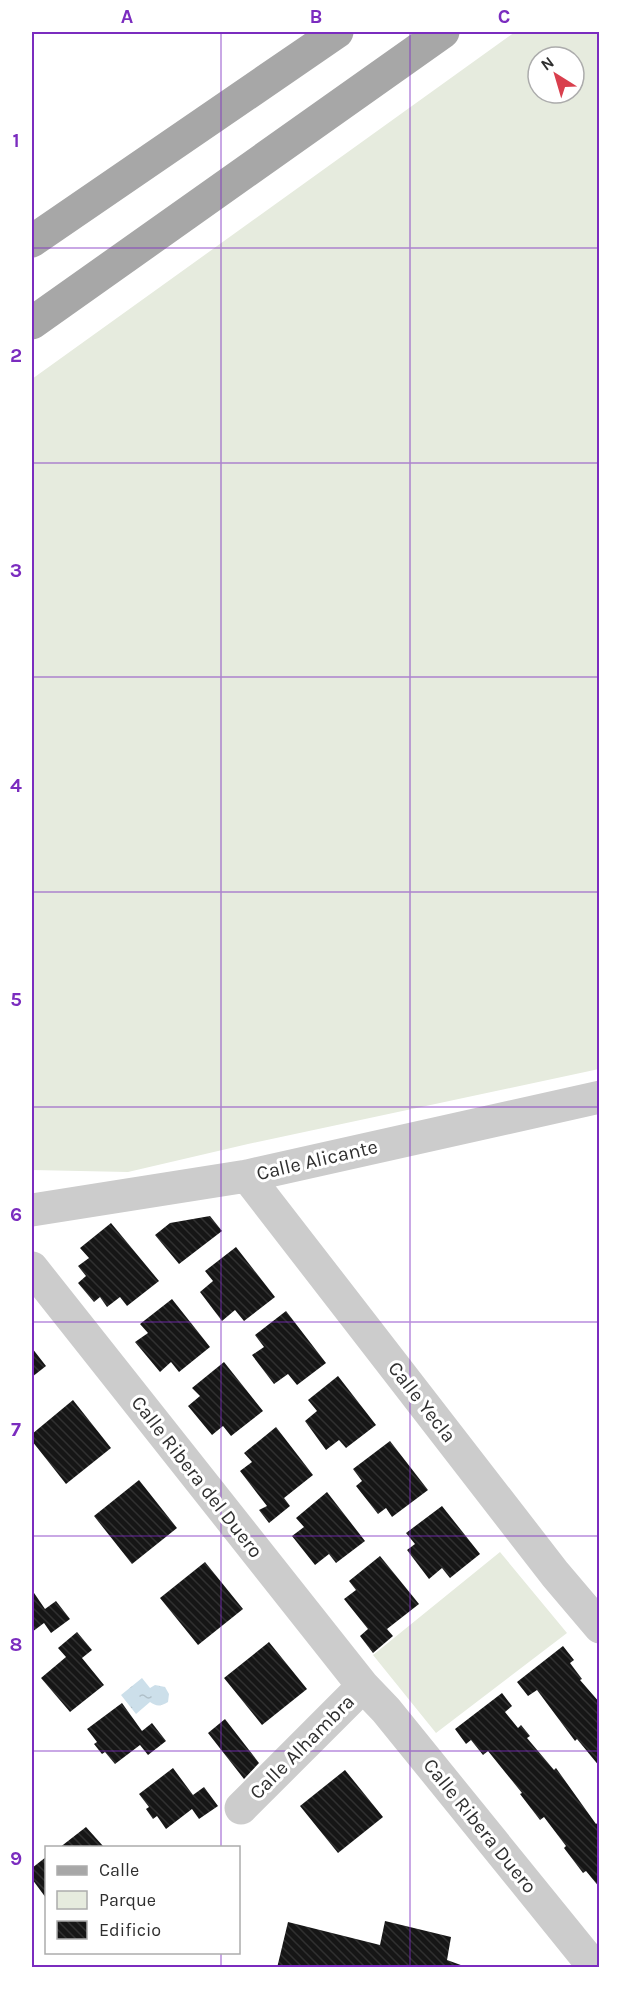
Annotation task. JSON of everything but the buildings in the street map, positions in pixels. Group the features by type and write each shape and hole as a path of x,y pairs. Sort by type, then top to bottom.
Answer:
{"main road":[{"path":"32,241 336,32"},
{"path":"32,322 443,32"}],"street":[{"name":"Calle Alicante","path":"32,1210 247,1176 600,1097"},
{"name":"Calle Yecla","path":"247,1176 555,1574 600,1627"},
{"name":"Calle Ribera del Duero","path":"32,1268 363,1686"},
{"name":"Calle Alhambra","path":"241,1808 363,1686"},
{"name":"Calle Ribera Duero","path":"363,1686 386,1710 595,1968"}],"green space":[{"path":"515,32 599,32 599,1069 128,1172 32,1170 32,379"},
{"path":"500,1552 567,1633 436,1733 373,1655"}],"water":[{"path":"142,1678 150,1688 155,1685 165,1687 169,1694 168,1702 155,1705 150,1702 136,1714 121,1695"}]}
